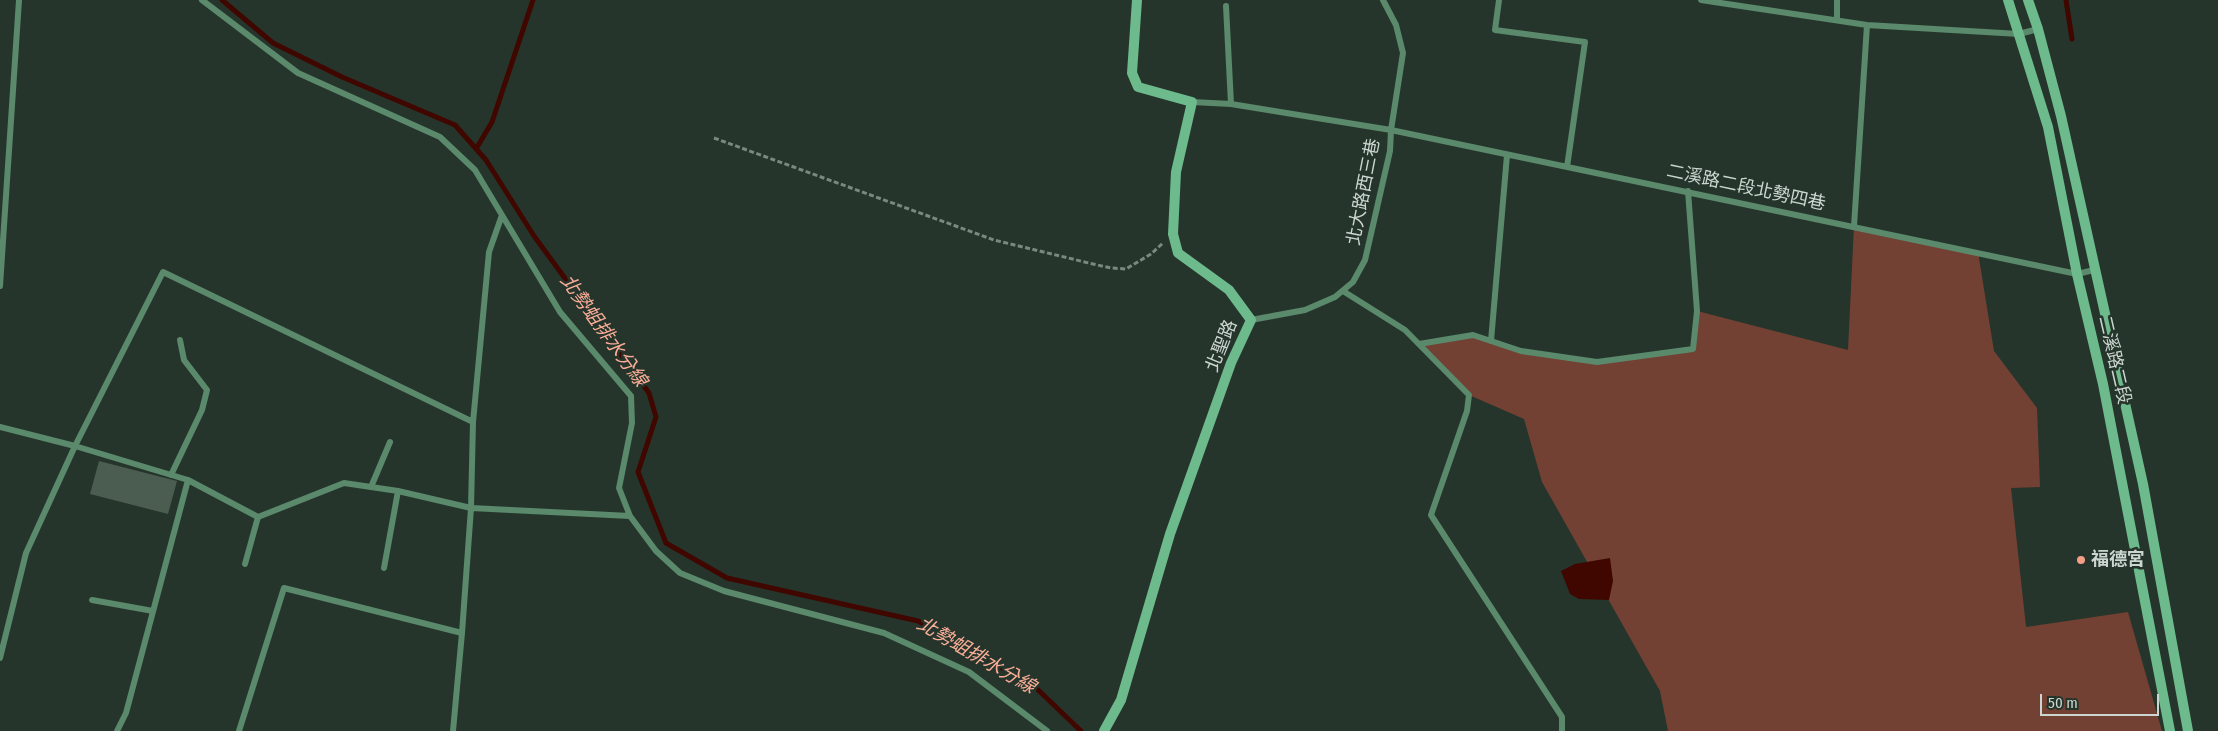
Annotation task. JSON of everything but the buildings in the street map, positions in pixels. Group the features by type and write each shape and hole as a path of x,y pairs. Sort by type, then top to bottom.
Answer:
{"main road":[{"path":"1137,0 1132,73 1138,87 1192,102"},
{"name":"二溪路二段","path":"2008,0 2048,128 2077,274 2103,384 2170,731"},
{"name":"二溪路二段","path":"2028,0 2038,29 2061,116 2143,484 2188,731"},
{"name":"北聖路","path":"1104,731 1121,700 1170,534 1231,363 1251,320 1230,290 1178,253 1174,234 1176,172 1192,102"}],"lane":[{"path":"0,286 19,0"},
{"path":"202,0 298,74 440,137 475,170 560,312 631,396 632,424 619,488 630,516 656,551 680,573 724,591 884,633 969,672 1048,731"},
{"name":"北大路西三巷","path":"1251,320 1305,310 1335,298 1353,282 1365,260 1390,151 1391,130 1403,53 1396,24 1383,0"},
{"path":"1499,0 1495,30 1585,42 1567,167"},
{"path":"1701,0 1867,25 2019,34 2038,29"},
{"path":"1837,0 1837,20"},
{"path":"1226,6 1231,104"},
{"path":"1854,226 1867,25"},
{"name":"二溪路二段北勢四巷","path":"1192,102 1231,104 1391,130 2077,274 2094,270"},
{"path":"1490,341 1507,155"},
{"path":"1419,344 1473,335 1521,351 1597,362 1692,348 1696,311 1688,191"},
{"path":"453,731 471,508 473,422 488,252 502,216"},
{"path":"0,658 26,553 75,446 163,272 473,422"},
{"path":"1342,291 1405,330 1469,395 1466,411 1432,515 1562,717 1562,731"},
{"path":"171,475 202,410 207,390 184,360 180,340"},
{"path":"0,427 75,446 188,480 258,517 344,483 398,491 471,508 630,516"},
{"path":"371,487 390,442"},
{"path":"117,731 126,712 188,480"},
{"path":"384,568 398,491"},
{"path":"245,564 258,517"},
{"path":"239,731 284,588 462,633"},
{"path":"92,600 153,611"}],"path":[{"path":"714,138 994,240 1111,268 1126,269 1151,254 1174,234"}],"shaded area":[{"path":"1854,226 1978,252 1994,351 2037,408 2040,487 2011,488 2026,627 2128,612 2162,731 1668,731 1660,691 1542,482 1524,419 1469,395 1419,344 1473,335 1521,351 1597,362 1692,349 1697,311 1848,350"},
{"path":"1610,558 1613,581 1609,600 1579,599 1570,594 1561,571 1575,564"}],"waterway":[{"name":"北勢蛆排水分線","path":"222,0 273,43 342,77 455,125 486,160 534,236 649,393 656,417 638,472 666,543 727,578 918,621 1033,685 1081,731"},
{"path":"476,149 492,122 533,0"},
{"path":"2066,0 2072,39"}],"place":[{"name":"福德宮","path":"2081,560"}]}
